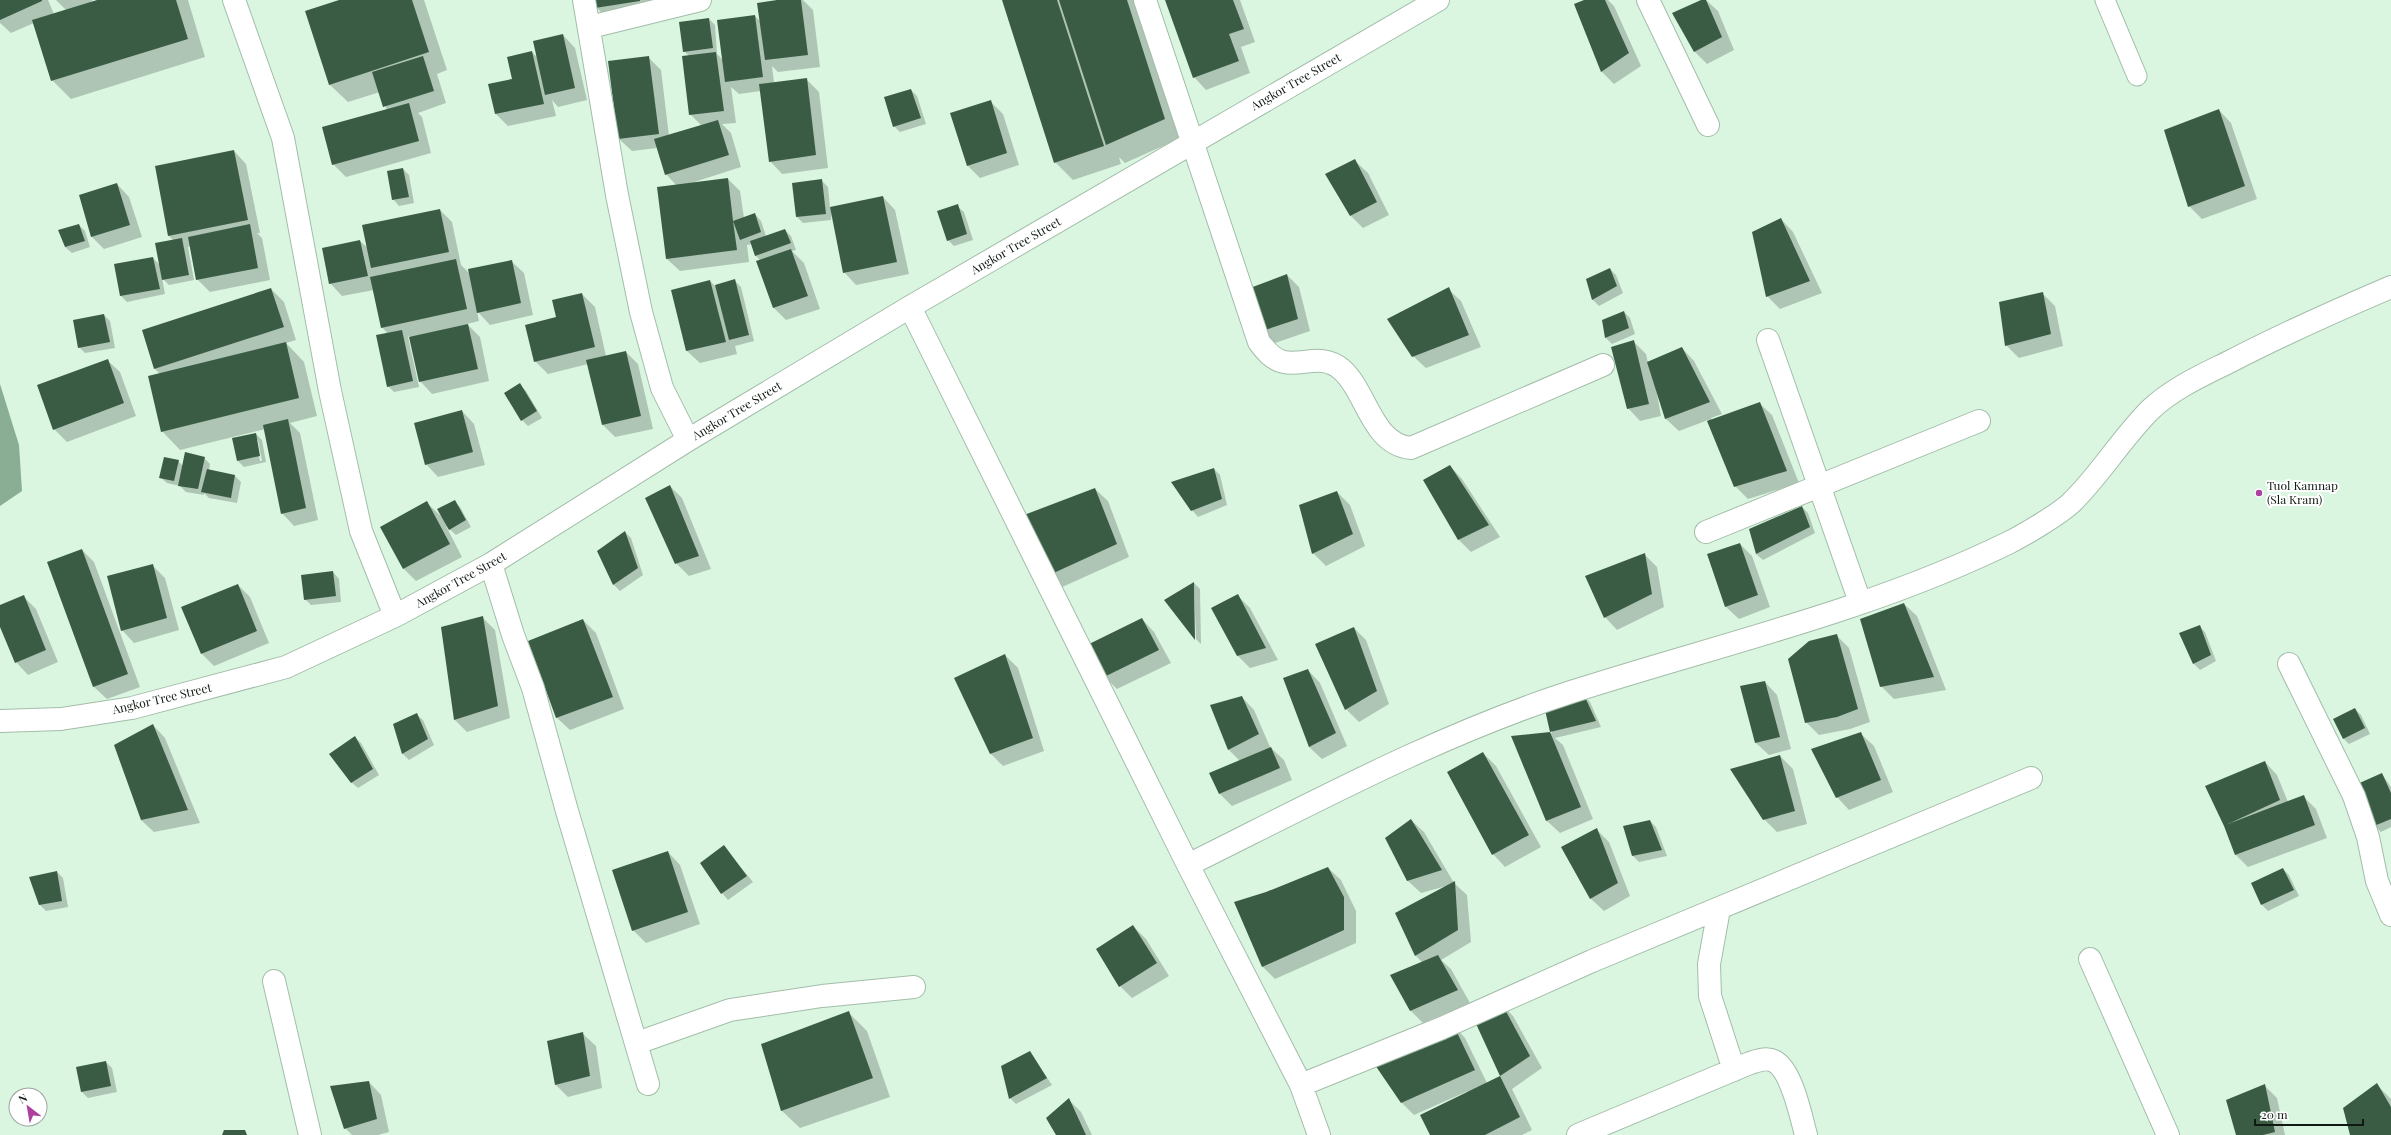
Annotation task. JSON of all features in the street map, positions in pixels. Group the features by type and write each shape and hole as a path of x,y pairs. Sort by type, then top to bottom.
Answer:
{"street":[{"path":"234,0 283,138 330,391 361,531 395,616"},
{"path":"584,0 590,27 617,195 641,312 662,388 688,440"},
{"path":"590,27 700,0"},
{"path":"1145,0 1259,342 1269,355 1284,362 1314,359 1339,367 1352,379 1376,425 1399,447 1411,448 1431,441 1603,365"},
{"name":"Angkor Tree Street","path":"0,720 61,719 140,706 286,667 395,616 491,564 688,440 910,307 1438,0"},
{"path":"1648,0 1708,125"},
{"path":"1188,865 1403,760 1494,719 1571,692 1715,650 1860,602 1947,570 2010,542 2070,505 2150,410 2180,387 2284,333 2391,286"},
{"path":"910,307 1188,865 1301,1085 1316,1134"},
{"path":"1768,340 1818,487 1860,602"},
{"path":"1706,532 1979,421"},
{"path":"491,564 513,635 533,688 566,811 637,1043 648,1084"},
{"path":"2289,664 2354,796 2368,837 2378,881 2391,915"},
{"path":"1301,1085 1442,1028 1592,961 2031,778"},
{"path":"1719,909 1709,964 1710,996 1734,1070"},
{"path":"2090,959 2168,1135"},
{"path":"274,981 310,1135"},
{"path":"637,1043 730,1010 822,996 914,987"},
{"path":"1578,1135 1764,1059 1774,1062 1789,1080 1806,1135"}],"lane":[{"path":"2105,0 2137,76"}],"shaded area":[{"path":"0,384 19,445 22,491 0,506"}],"building":[{"path":"0,0 42,0 42,1 0,20"},
{"path":"97,0 176,0 188,39 51,81 32,20"},
{"path":"339,0 412,0 429,52 329,85 305,11"},
{"path":"594,0 640,0 640,1 595,8"},
{"path":"777,0 801,0 808,55 765,60 757,3"},
{"path":"1002,0 1057,0 1104,146 1054,163"},
{"path":"1059,0 1127,0 1165,119 1106,145"},
{"path":"1165,0 1233,0 1244,29 1229,34 1239,61 1193,78"},
{"path":"1584,0 1605,0 1629,53 1601,72 1574,4"},
{"path":"1701,0 1706,0 1722,37 1694,52 1672,13"},
{"path":"755,15 763,77 725,82 717,20"},
{"path":"709,18 713,48 683,52 679,22"},
{"path":"563,34 575,88 545,95 533,41"},
{"path":"532,51 544,104 495,114 488,84 512,79 507,57"},
{"path":"716,52 724,111 689,115 682,56"},
{"path":"423,56 434,91 383,107 372,72"},
{"path":"649,56 659,134 618,139 608,61"},
{"path":"807,78 816,155 769,162 759,84"},
{"path":"911,89 921,118 893,127 884,97"},
{"path":"991,100 1007,153 967,166 950,113"},
{"path":"409,103 419,141 332,165 322,127"},
{"path":"2219,109 2245,186 2188,207 2164,130"},
{"path":"718,120 729,155 665,175 654,139"},
{"path":"234,150 248,220 168,236 155,166"},
{"path":"1355,159 1377,202 1350,216 1325,174"},
{"path":"403,168 409,197 392,200 387,171"},
{"path":"728,178 737,250 666,259 657,187"},
{"path":"822,179 826,214 796,217 792,183"},
{"path":"117,183 130,225 91,237 79,195"},
{"path":"883,196 897,262 843,273 830,207"},
{"path":"958,204 967,234 947,241 937,211"},
{"path":"440,209 449,252 371,268 362,225"},
{"path":"755,213 761,232 740,240 733,221"},
{"path":"1781,218 1810,281 1766,297 1752,232"},
{"path":"79,224 85,241 65,247 58,230"},
{"path":"250,224 258,268 196,280 188,237"},
{"path":"785,229 791,243 755,256 750,241"},
{"path":"182,238 189,275 162,280 155,243"},
{"path":"360,240 368,276 329,284 322,248"},
{"path":"791,249 808,296 773,308 756,261"},
{"path":"153,257 160,289 120,296 114,264"},
{"path":"456,259 467,309 381,328 370,277"},
{"path":"512,260 521,303 477,313 468,269"},
{"path":"1610,268 1617,286 1592,300 1586,279"},
{"path":"1287,274 1298,319 1259,332 1242,291"},
{"path":"735,279 749,335 729,340 715,285"},
{"path":"710,280 726,342 686,351 671,290"},
{"path":"1449,287 1469,335 1412,357 1387,319"},
{"path":"271,288 284,327 154,369 142,330"},
{"path":"2043,292 2051,334 2005,346 1999,302"},
{"path":"582,293 595,347 534,362 525,325 556,317 552,300"},
{"path":"1624,311 1629,328 1605,338 1602,320"},
{"path":"104,314 110,342 78,348 73,320"},
{"path":"468,324 478,369 419,382 409,337"},
{"path":"402,330 413,381 387,387 376,335"},
{"path":"1634,340 1649,404 1627,409 1611,347"},
{"path":"286,342 299,398 161,432 148,376"},
{"path":"1682,347 1710,402 1665,419 1647,362"},
{"path":"626,351 641,416 602,425 586,360"},
{"path":"108,359 124,403 53,430 37,385"},
{"path":"520,383 537,411 521,421 504,393"},
{"path":"1760,402 1787,471 1734,487 1707,421"},
{"path":"462,410 473,452 425,465 414,423"},
{"path":"288,419 306,508 281,514 263,425"},
{"path":"256,433 260,456 237,461 232,438"},
{"path":"185,452 205,457 198,489 178,486"},
{"path":"164,457 179,460 174,481 159,478"},
{"path":"1450,465 1489,525 1458,540 1423,480"},
{"path":"1214,468 1222,499 1191,511 1171,482"},
{"path":"207,469 235,475 231,498 201,492"},
{"path":"670,485 699,556 675,564 645,498"},
{"path":"1095,488 1117,544 1047,576 1024,515"},
{"path":"1337,491 1353,534 1312,554 1299,505"},
{"path":"455,500 466,520 449,530 437,509"},
{"path":"427,501 450,544 403,569 380,527"},
{"path":"1802,506 1810,527 1756,554 1749,529"},
{"path":"625,531 638,568 613,585 597,551"},
{"path":"1740,543 1758,595 1725,607 1707,554"},
{"path":"82,549 128,674 93,687 47,562"},
{"path":"1645,553 1652,594 1604,618 1585,576"},
{"path":"153,564 167,618 121,631 107,576"},
{"path":"333,571 336,596 304,600 301,575"},
{"path":"1194,582 1195,640 1164,600"},
{"path":"238,584 257,631 201,654 181,607"},
{"path":"1238,594 1266,648 1237,656 1211,608"},
{"path":"24,595 46,650 15,663 0,627 0,605"},
{"path":"1904,603 1934,677 1880,687 1860,619"},
{"path":"483,616 498,706 454,720 441,627"},
{"path":"1142,618 1159,650 1104,677 1085,646"},
{"path":"583,619 613,697 556,718 528,641"},
{"path":"2200,625 2211,655 2193,664 2179,633"},
{"path":"1354,627 1377,691 1345,710 1315,644"},
{"path":"1837,634 1858,709 1837,717 1805,723 1788,659 1809,641"},
{"path":"1005,654 1033,738 990,754 954,678"},
{"path":"1308,669 1336,733 1309,747 1283,678"},
{"path":"1765,681 1780,737 1755,743 1740,686"},
{"path":"1584,695 1596,721 1550,732 1545,710"},
{"path":"1242,696 1259,734 1228,750 1210,705"},
{"path":"2355,708 2365,728 2343,739 2333,719"},
{"path":"417,713 428,739 402,754 393,724"},
{"path":"153,724 188,810 141,820 114,745"},
{"path":"1550,732 1581,807 1546,821 1511,736"},
{"path":"1861,732 1881,780 1836,798 1811,749"},
{"path":"355,736 373,769 351,783 329,754"},
{"path":"1271,747 1280,768 1219,794 1209,773"},
{"path":"1483,752 1529,835 1492,855 1447,772"},
{"path":"1780,755 1795,811 1763,820 1730,769"},
{"path":"2265,761 2280,800 2228,824 2304,795 2315,825 2235,855 2224,826 2205,786"},
{"path":"2382,773 2391,793 2391,819 2374,826 2355,785"},
{"path":"1411,819 1442,870 1407,881 1385,838"},
{"path":"1650,820 1662,850 1632,856 1623,826"},
{"path":"1597,828 1618,883 1590,899 1561,847"},
{"path":"724,845 747,876 721,894 700,863"},
{"path":"668,851 688,912 632,931 612,870"},
{"path":"1328,867 1344,897 1344,930 1262,967 1234,902 1266,892"},
{"path":"2283,868 2294,890 2261,905 2251,883"},
{"path":"57,871 62,901 39,905 29,877"},
{"path":"1455,881 1458,930 1415,956 1395,913"},
{"path":"1133,925 1157,963 1119,987 1096,949"},
{"path":"1438,955 1458,990 1410,1011 1390,975"},
{"path":"1501,1002 1530,1056 1500,1076 1472,1015"},
{"path":"849,1011 873,1078 781,1111 761,1044"},
{"path":"1453,1024 1475,1070 1401,1103 1375,1065"},
{"path":"583,1032 590,1076 555,1085 547,1041"},
{"path":"1030,1051 1047,1078 1009,1099 1001,1066"},
{"path":"106,1061 111,1086 81,1092 76,1067"},
{"path":"1500,1076 1520,1117 1485,1135 1430,1135 1420,1115"},
{"path":"369,1081 377,1119 344,1129 330,1086"},
{"path":"2377,1083 2391,1107 2391,1135 2350,1135 2343,1108"},
{"path":"2265,1084 2275,1132 2263,1135 2236,1135 2226,1100"},
{"path":"1069,1098 1086,1135 1056,1135 1046,1118"},
{"path":"224,1130 245,1130 247,1135 222,1135"}],"place":[{"name":"Tuol Kamnap (Sla Kram)","path":"2259,493"}]}
